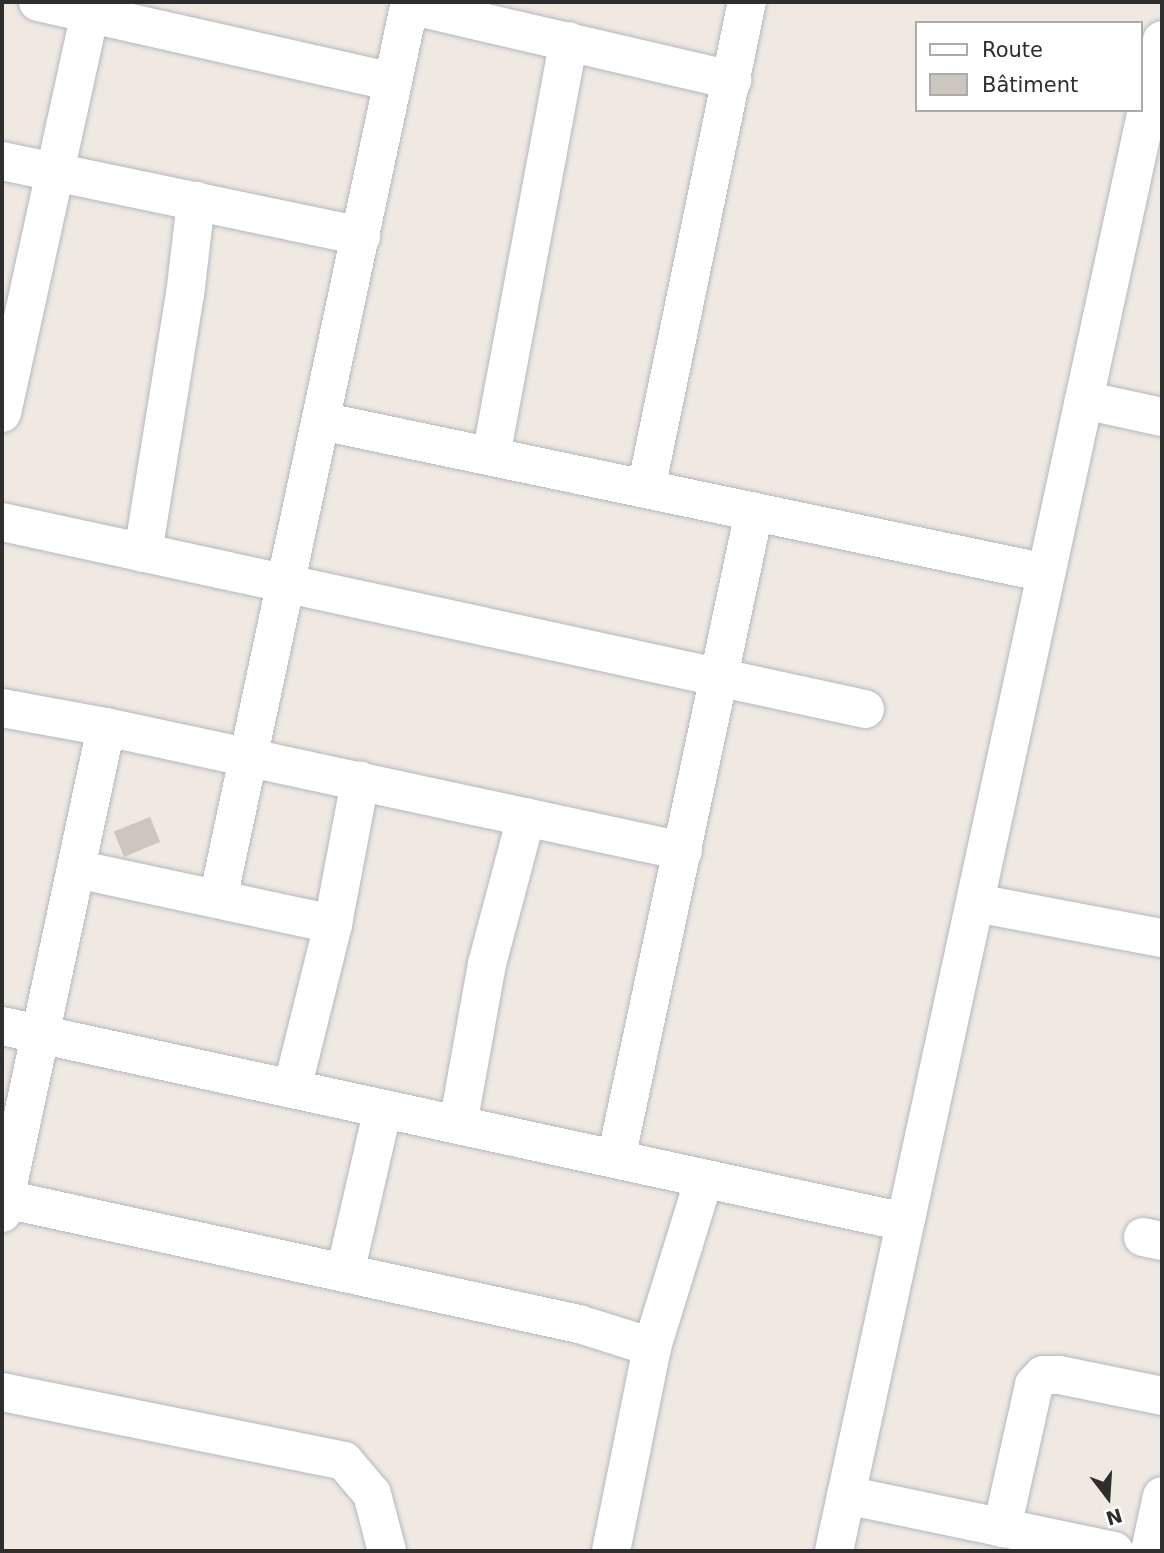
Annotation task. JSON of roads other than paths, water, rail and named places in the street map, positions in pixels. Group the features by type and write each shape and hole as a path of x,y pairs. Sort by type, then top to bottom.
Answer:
{"street":[{"path":"38,2 91,8 391,82"},
{"path":"646,489 747,2"},
{"path":"218,899 410,3 732,80"},
{"path":"2,413 7,360 91,8"},
{"path":"491,456 569,41"},
{"path":"834,1551 1160,57"},
{"path":"2,161 361,236"},
{"path":"143,553 185,295 196,201"},
{"path":"1084,400 1162,417"},
{"path":"321,421 1046,573"},
{"path":"616,1159 754,512"},
{"path":"2,522 865,709"},
{"path":"2,708 249,757 683,851"},
{"path":"106,727 4,1206 345,1273 579,1324 652,1347"},
{"path":"292,1089 333,924 360,781"},
{"path":"458,1125 487,964 526,817"},
{"path":"76,869 333,924"},
{"path":"976,903 1162,938"},
{"path":"2,1026 905,1222"},
{"path":"345,1273 383,1109"},
{"path":"611,1551 652,1347 704,1179"},
{"path":"1002,1528 1034,1385 1043,1375 1059,1375 1162,1396"},
{"path":"2,1392 344,1461 372,1494 387,1551"},
{"path":"846,1495 1114,1551"},
{"path":"1150,1551 1162,1496"}]}
